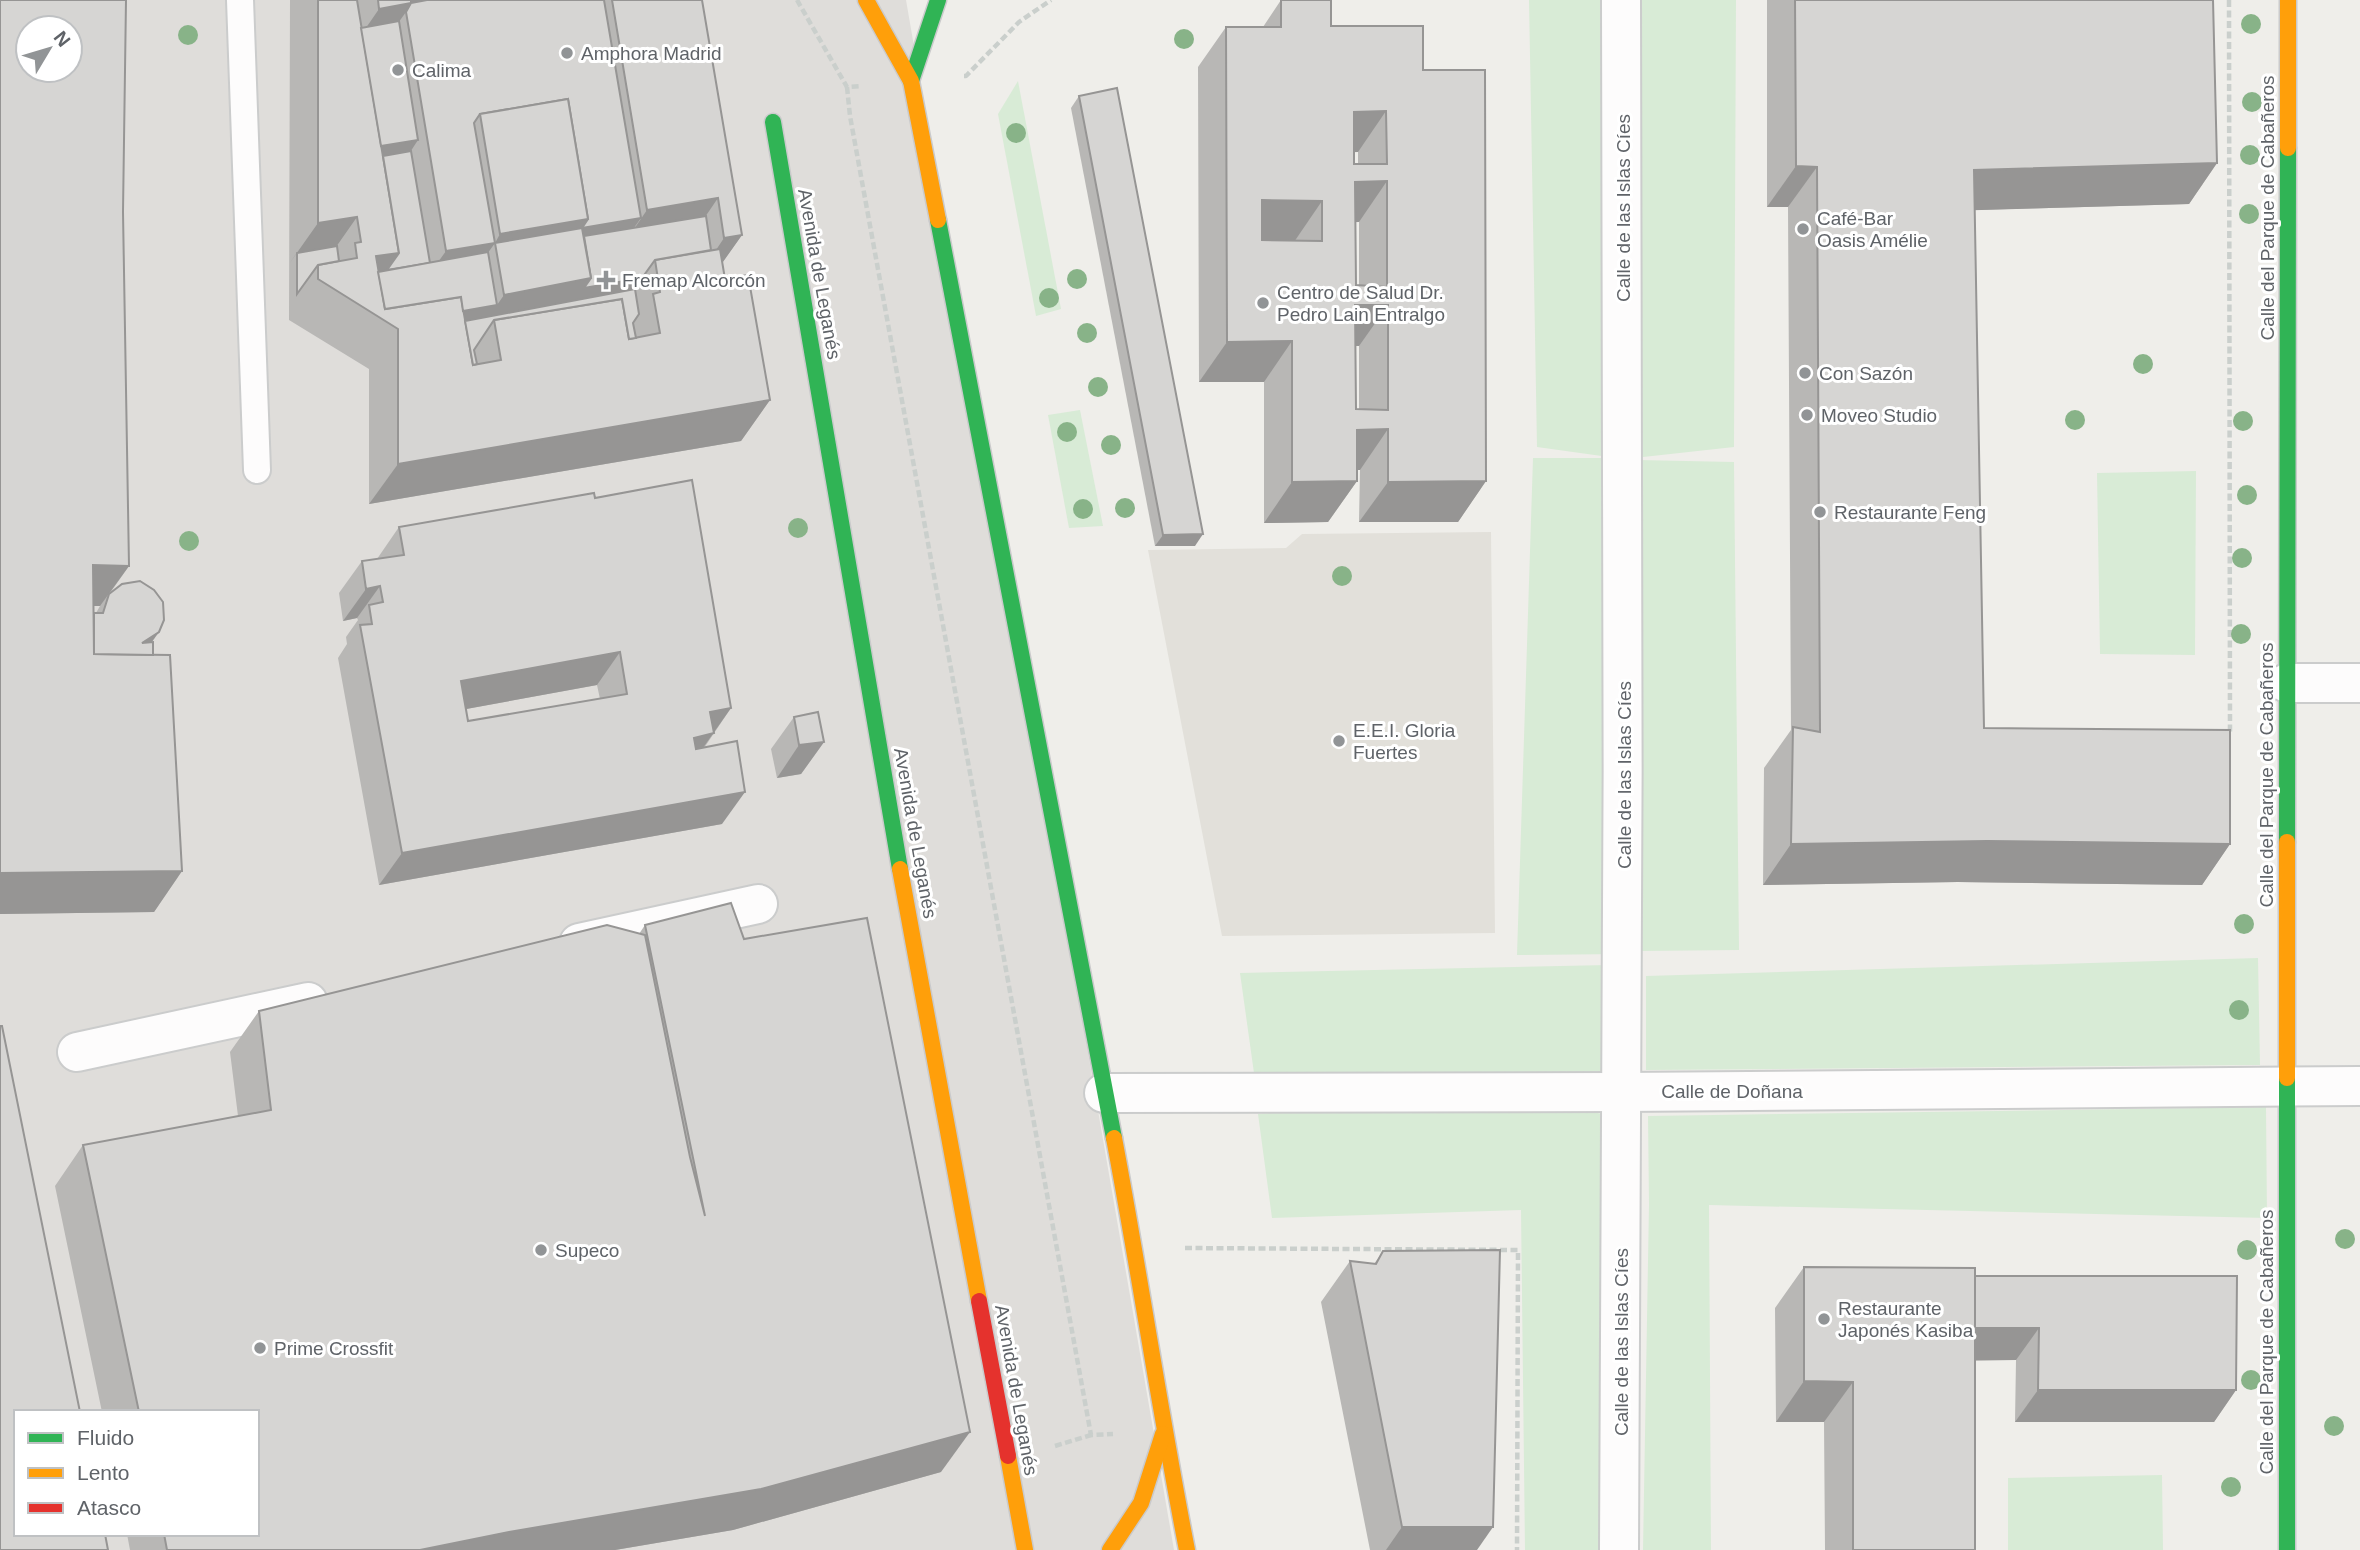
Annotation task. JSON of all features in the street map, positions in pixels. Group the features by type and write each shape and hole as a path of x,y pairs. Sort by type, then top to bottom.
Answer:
{"street":[{"path":"866,0 911,81 1135,1248 1164,1432 1187,1550"},
{"path":"911,81 938,0"},
{"name":"Calle de las Islas Cíes","path":"1619,1550 1624,459 1621,0"},
{"name":"Calle del Parque de Cabañeros","path":"2287,1550 2288,0"},
{"name":"Avenida de Leganés","path":"773,122 898,853 1025,1550"},
{"path":"2287,683 2360,683"},
{"path":"540,951 758,904"},
{"path":"76,1052 335,996"},
{"name":"Calle de Doñana","path":"1104,1093 2360,1086"},
{"path":"1110,1550 1141,1503 1164,1432"}],"lane":[{"path":"240,0 257,470"}],"path":[{"path":"911,81 966,76 1019,22 1051,0"},
{"path":"2229,0 2230,741"},
{"path":"847,87 855,144 1091,1435 1164,1432"},
{"path":"1135,1248 1518,1250 1517,1550"}],"shaded area":[{"path":"0,0 906,0 1174,1550 0,1550"},
{"name":"E.E.I. Gloria Fuertes","path":"1491,532 1495,933 1222,936 1148,550 1286,548 1302,534"}],"green space":[{"path":"1529,0 1621,0 1625,435 1641,0 1736,0 1734,447 1625,459 1624,954 1517,955 1533,458 1616,458 1537,447"},
{"path":"1018,81 1061,309 1036,316 998,114"},
{"path":"1080,410 1103,526 1069,528 1048,415"},
{"path":"1638,460 1734,462 1739,950 1641,951"},
{"path":"2196,471 2195,655 2100,654 2097,473"},
{"path":"2258,958 2260,1065 1646,1070 1646,976"},
{"path":"1608,965 1608,1076 1254,1073 1240,973"},
{"path":"1506,1092 1602,1114 1605,1203 1604,1550 1525,1550 1521,1210 1272,1218 1258,1114"},
{"path":"2266,1107 2267,1218 1709,1205 1711,1550 1643,1550 1648,1116"},
{"path":"2162,1475 2163,1550 2008,1550 2008,1478"}],"building":[{"path":"0,0 126,0 123,212 129,566 93,565 94,654 170,655 182,871 0,873"},
{"path":"318,0 357,0 399,253 376,256 385,309 461,297 473,365 501,360 494,320 622,299 629,339 660,333 653,294 660,292 655,260 720,249 725,279 748,275 770,400 398,464 398,329 318,279 318,265 357,258 355,243 361,242 357,217 318,223"},
{"path":"378,0 411,0 411,3 379,9"},
{"path":"427,0 604,0 641,218 582,228 588,219 568,99 480,114 474,123 495,243 446,251 406,12 411,3"},
{"path":"612,0 702,0 742,235 724,238 718,198 647,210"},
{"name":"Centro de Salud Dr. Pedro Lain Entralgo","path":"1281,0 1331,0 1331,26 1423,26 1423,70 1485,70 1486,481 1388,482 1388,429 1357,430 1357,481 1292,482 1292,341 1227,342 1226,27 1281,27","holes":["1386,111 1387,164 1354,164 1354,112","1387,181 1387,287 1356,285 1355,182","1262,200 1322,201 1322,241 1262,240","1355,305 1388,305 1388,410 1356,409"]},
{"path":"1795,0 2213,0 2217,163 1974,170 1984,728 2230,730 2230,844 1987,841 1791,844 1793,727 1820,732 1817,167 1796,166"},
{"path":"399,21 418,140 381,146 361,28"},
{"path":"1117,88 1203,534 1163,535 1079,96"},
{"path":"568,99 588,219 500,234 480,114"},
{"path":"411,151 430,263 387,270 399,253 383,156"},
{"path":"706,216 711,250 655,260 642,278 584,288 591,278 584,236"},
{"path":"582,228 591,278 504,295 495,243"},
{"path":"337,246 339,261 318,265 297,294 297,253"},
{"path":"488,252 497,305 463,311 461,297 385,309 378,272"},
{"path":"635,289 639,314 633,323 636,338 629,339 622,299 494,320 474,350 477,364 473,365 465,321"},
{"path":"692,480 731,708 710,712 714,733 694,738 696,749 737,741 745,792 402,853 360,625 372,624 369,605 383,602 380,586 366,589 362,561 404,555 399,527 594,493 595,498","holes":["620,652 627,694 468,721 461,681"]},
{"path":"140,581 154,590 163,602 164,620 159,632 142,643 153,642 153,655 94,654 94,613 103,613 109,594 122,584"},
{"path":"818,712 824,742 799,745 794,717"},
{"path":"731,903 744,939 867,918 970,1432 761,1489 420,1550 167,1550 164,1536 259,1536 259,1410 139,1410 83,1145 271,1110 259,1011 607,925 645,935 690,1157 705,1216 645,925"},
{"path":"2,1026 80,1410 14,1410 14,1536 105,1536 108,1550 0,1550"},
{"path":"1500,1250 1493,1527 1402,1527 1350,1261 1376,1264 1383,1251"},
{"path":"1804,1267 1975,1268 1975,1550 1853,1550 1853,1382 1804,1381"},
{"path":"1975,1276 2237,1276 2236,1390 2038,1390 2039,1328 1975,1328"}],"traffic: fast":[{"path":"911,81 938,0"},
{"path":"773,122 900,869"},
{"path":"2287,842 2288,148"},
{"path":"938,220 1114,1138"},
{"path":"2287,1078 2287,1550"}],"traffic: slow":[{"path":"866,0 911,81 938,220"},
{"path":"2288,0 2288,148"},
{"path":"2287,842 2287,1078"},
{"path":"900,869 979,1301"},
{"path":"1114,1138 1187,1550"},
{"path":"1110,1550 1141,1503 1163,1434"},
{"path":"1008,1456 1025,1550"}],"traffic: jam":[{"path":"979,1301 1008,1456"}],"place":[{"name":"Amphora Madrid","path":"567,53"},
{"name":"Calima","path":"398,70"},
{"name":"Café-Bar Oasis Amélie","path":"1803,229"},
{"name":"Fremap Alcorcón","path":"606,280"},
{"name":"Centro de Salud Dr. Pedro Lain Entralgo","path":"1263,303"},
{"name":"Con Sazón","path":"1805,373"},
{"name":"Moveo Studio","path":"1807,415"},
{"name":"Restaurante Feng","path":"1820,512"},
{"name":"E.E.I. Gloria Fuertes","path":"1339,741"},
{"name":"Supeco","path":"541,1250"},
{"name":"Restaurante Japonés Kasiba","path":"1824,1319"},
{"name":"Prime Crossfit","path":"260,1348"}]}
